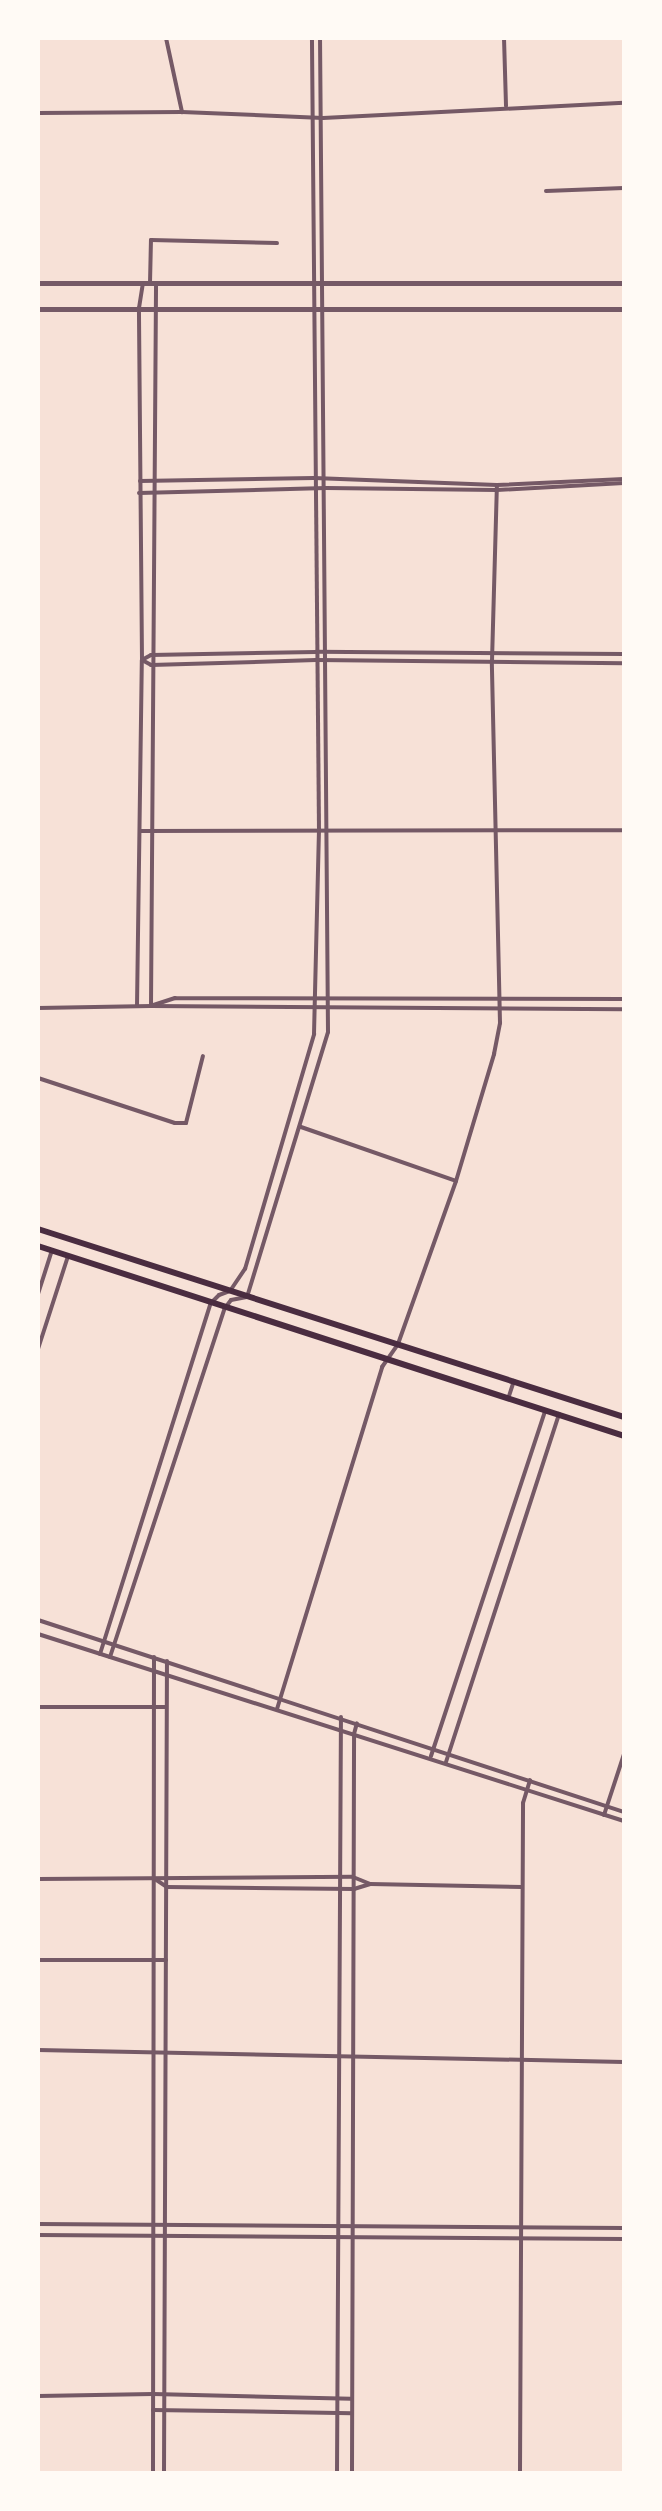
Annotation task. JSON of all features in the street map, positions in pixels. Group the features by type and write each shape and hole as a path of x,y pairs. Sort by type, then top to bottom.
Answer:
{"main road":[{"path":"38,1229 624,1417"},
{"path":"38,1246 509,1396 624,1436"}],"street":[{"path":"166,38 182,112"},
{"path":"100,1654 211,1303 219,1295 230,1291 245,1269 311,1051 319,830 312,38"},
{"path":"110,1657 225,1308 231,1300 247,1297 328,1032 329,830 320,38"},
{"path":"504,38 506,106"},
{"path":"38,113 182,112 323,118 484,111 506,106 624,103"},
{"path":"546,191 624,188"},
{"path":"151,1006 154,307 151,240 277,243"},
{"path":"38,283 624,283"},
{"path":"137,1006 142,660 139,308 143,283"},
{"path":"38,309 624,309"},
{"path":"140,481 326,478 497,487"},
{"path":"139,493 497,487 624,481"},
{"path":"277,1709 382,1367 398,1344 456,1181 494,1054 499,1006 492,661 497,487"},
{"path":"142,660 151,655 316,652 624,654"},
{"path":"142,660 151,665 316,660 624,663"},
{"path":"141,831 624,830"},
{"path":"151,1006 175,998 624,999"},
{"path":"38,1008 499,1006 624,1009"},
{"path":"38,1078 175,1123 186,1123 203,1056"},
{"path":"301,1127 456,1181"},
{"path":"276,1161 289,1165"},
{"path":"38,1294 52,1250"},
{"path":"38,1349 68,1255"},
{"path":"509,1396 514,1381"},
{"path":"430,1757 546,1409"},
{"path":"446,1762 559,1414"},
{"path":"38,1620 449,1752 624,1812"},
{"path":"38,1634 624,1821"},
{"path":"153,2473 154,1657"},
{"path":"164,2473 167,1661"},
{"path":"38,1707 165,1707"},
{"path":"337,2473 341,1717"},
{"path":"352,2473 353,1877 354,1734 357,1723"},
{"path":"604,1815 624,1754"},
{"path":"520,2473 522,1887 530,1780"},
{"path":"38,1879 155,1879 167,1875 353,1877 370,1884"},
{"path":"155,1879 167,1887 354,1889 370,1884 522,1887"},
{"path":"38,1960 166,1960"},
{"path":"38,2050 624,2062"},
{"path":"38,2224 338,2229 624,2228"},
{"path":"38,2235 339,2240 351,2237 624,2239"},
{"path":"38,2396 153,2394 352,2399"},
{"path":"153,2410 352,2413"}]}
